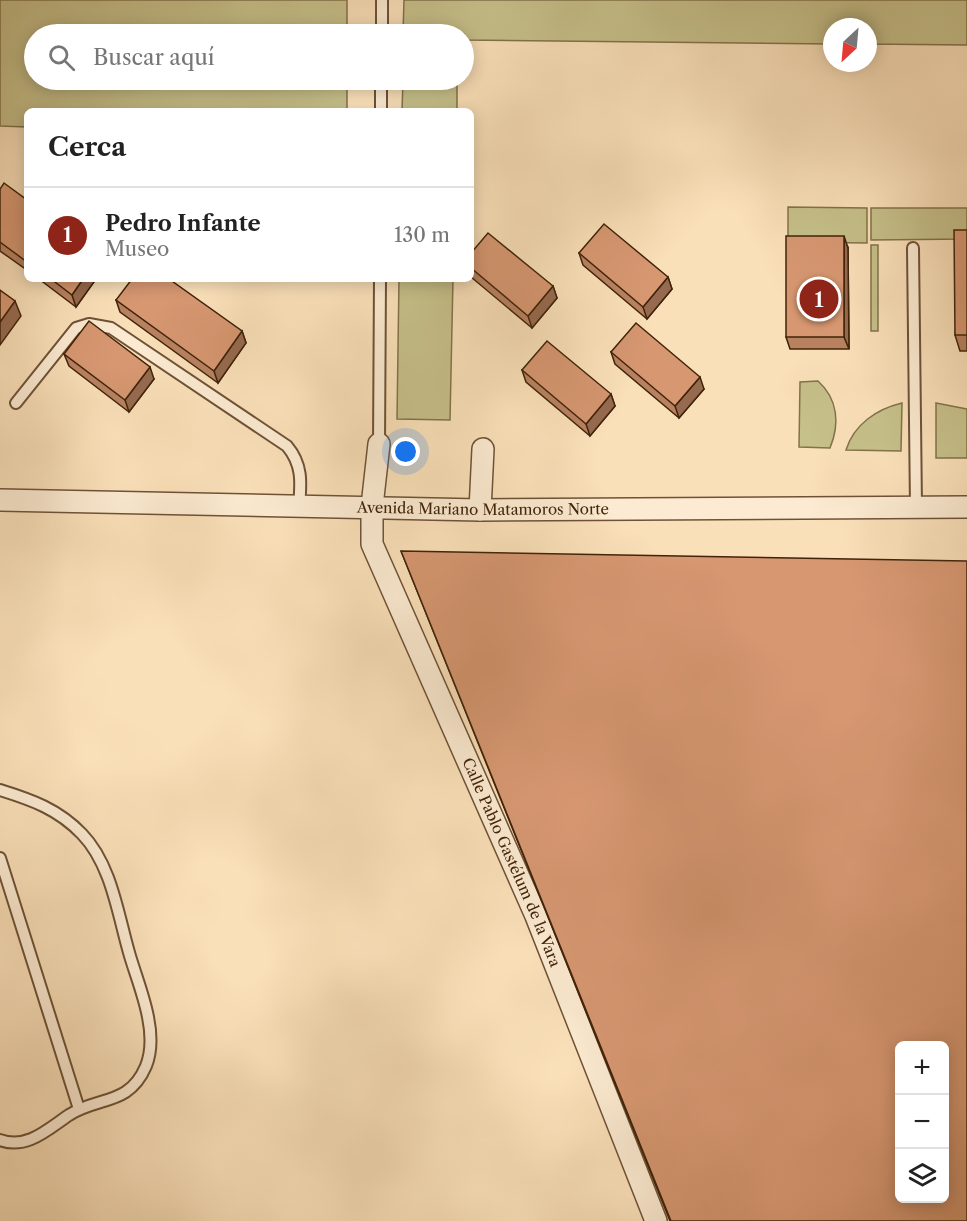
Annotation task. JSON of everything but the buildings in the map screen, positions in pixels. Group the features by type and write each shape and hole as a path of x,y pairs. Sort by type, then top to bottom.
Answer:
{"street":[{"name":"Calle Pablo Gastélum de la Vara","path":"379,444 372,506 372,544 536,916 656,1221"},
{"path":"480,510 483,449"},
{"name":"Avenida Mariano Matamoros Norte","path":"0,500 480,510 967,507"}],"lane":[{"path":"382,0 382,24"},
{"path":"381,90 381,108"},
{"path":"914,248 916,506"},
{"path":"379,444 380,282"},
{"path":"16,403 76,327 89,324 111,328 287,446 297,458 301,475 299,507"},
{"path":"0,790 42,802 64,818 90,846 103,865 148,1017 151,1046 146,1066 134,1084 115,1099 79,1109 34,1138 18,1142 0,1140"},
{"path":"0,858 79,1109"}],"shaded area":[{"path":"0,0 347,0 347,24 24,24 24,90 347,90 347,108 24,108 24,127 0,126"},
{"path":"404,0 967,0 967,45 877,44 877,18 823,18 823,44 474,40 474,24 403,24"},
{"path":"403,90 457,90 457,108 402,108"},
{"path":"788,207 867,208 867,243 788,242"},
{"path":"871,208 967,208 967,239 871,240"},
{"path":"871,245 878,245 878,331 871,331"},
{"path":"399,282 453,282 450,420 397,419"},
{"path":"818,381 825,388 833,404 836,421 833,439 830,448 799,447 800,382"},
{"path":"902,403 901,451 846,450 855,433 868,419 884,409"},
{"path":"936,403 967,409 967,458 936,458"}],"place":[{"name":"Pedro Infante","path":"819,299"}]}
